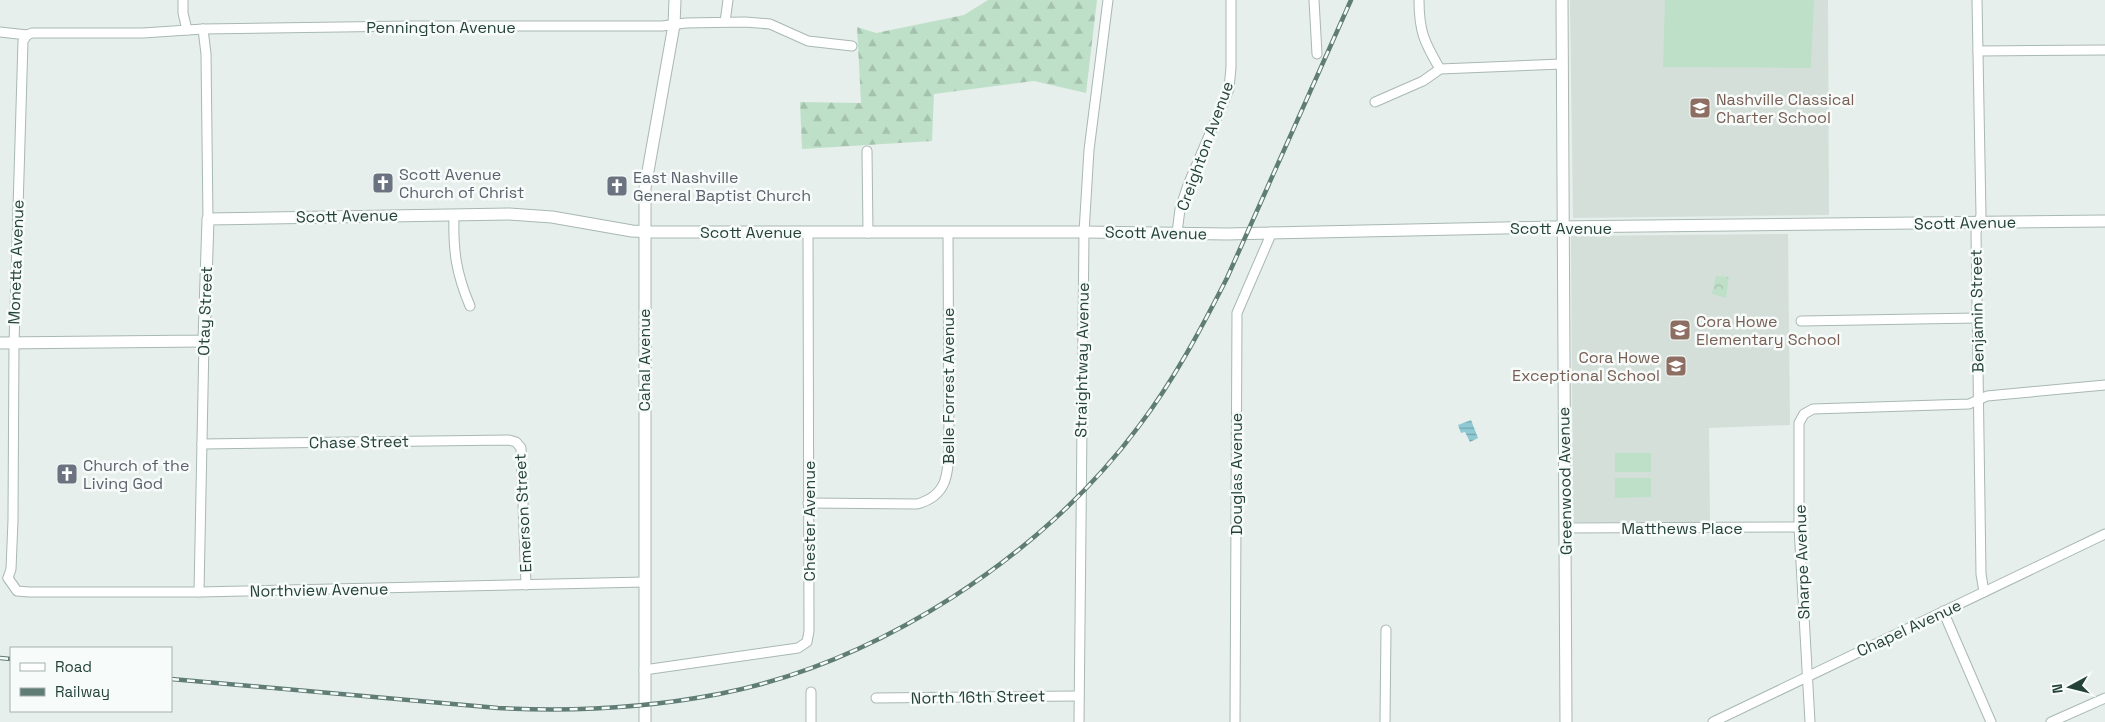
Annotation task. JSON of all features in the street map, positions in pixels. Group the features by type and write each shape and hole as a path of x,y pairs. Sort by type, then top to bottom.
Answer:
{"street":[{"path":"183,0 187,30"},
{"name":"Cahal Avenue","path":"645,722 645,188 648,162 674,25 675,0"},
{"path":"725,22 728,0"},
{"name":"Straightway Avenue","path":"1079,722 1084,232 1089,150 1108,0"},
{"name":"Creighton Avenue","path":"1177,233 1180,209 1188,185 1229,89 1231,67 1231,0"},
{"path":"1314,0 1317,54"},
{"path":"1419,0 1419,21 1424,42 1440,68"},
{"name":"Greenwood Avenue","path":"1562,0 1566,722"},
{"name":"Benjamin Street","path":"1977,0 1981,215 1976,232 1977,318 1981,574 1984,592"},
{"name":"Pennington Avenue","path":"0,32 27,36 32,32 144,33 203,29 674,25 725,22 770,24 808,41 852,46"},
{"name":"Otay Street","path":"199,592 208,219 206,54 203,29"},
{"name":"Monetta Avenue","path":"4,578 11,569 14,343 23,40 27,36"},
{"path":"1978,51 2105,50"},
{"path":"1375,102 1423,81 1440,68 1562,64"},
{"path":"866,151 868,233"},
{"name":"Scott Avenue","path":"208,219 509,214 552,217 644,232 808,233 1177,233 2105,221"},
{"path":"454,215 454,244 458,278 470,306"},
{"name":"Belle Forrest Avenue","path":"808,502 917,504 929,500 938,494 944,484 948,470 949,448 948,232"},
{"name":"Douglas Avenue","path":"1235,722 1237,313 1272,232"},
{"name":"Chester Avenue","path":"644,670 798,648 807,642 809,631 808,233"},
{"path":"1802,321 1977,318"},
{"path":"0,343 204,341"},
{"path":"1978,400 1987,396 2105,384"},
{"name":"Sharpe Avenue","path":"1810,722 1799,527 1799,423 1804,414 1813,408 1968,404 1978,400"},
{"name":"Chase Street","path":"202,444 502,440 516,442"},
{"name":"Emerson Street","path":"516,442 521,448 526,585"},
{"name":"Matthews Place","path":"1565,528 1799,527"},
{"name":"Chapel Avenue","path":"1714,722 1806,676 2105,534"},
{"name":"Northview Avenue","path":"4,578 17,590 29,592 199,592 645,582"},
{"path":"1943,612 1991,722"},
{"path":"1385,722 1386,630"},
{"path":"811,692 811,722"},
{"name":"North 16th Street","path":"876,698 1079,696"},
{"path":"2051,722 2105,698"}],"shaded area":[{"name":"Nashville Classical Charter School","path":"1570,0 1828,0 1829,215 1573,218"},
{"name":"Cora Howe Elementary School","path":"1788,234 1790,425 1709,428 1710,522 1573,522 1571,236"}],"green space":[{"path":"988,0 1097,0 1086,93 1034,81 934,94 932,141 802,149 800,102 861,103 857,27 876,33 964,15"},
{"path":"1665,0 1814,0 1811,68 1663,67"},
{"path":"1716,276 1729,277 1726,298 1712,294"},
{"path":"1615,453 1651,453 1651,472 1615,472"},
{"path":"1615,478 1651,478 1651,497 1615,498"}],"water":[{"path":"1471,420 1478,438 1470,442 1465,432 1461,433 1458,425"}],"railway":[{"path":"172,679 498,708 609,708 692,699 779,679 838,657 896,630 953,597 1006,560 1055,518 1100,474 1152,409 1186,354 1227,278 1351,0"},
{"path":"0,658 10,659"}],"place":[{"name":"Nashville Classical Charter School","path":"1700,108"},
{"name":"Scott Avenue Church of Christ","path":"383,183"},
{"name":"East Nashville General Baptist Church","path":"617,186"},
{"name":"Cora Howe Elementary School","path":"1680,330"},
{"name":"Cora Howe Exceptional School","path":"1676,366"},
{"name":"Church of the Living God","path":"67,474"}]}
